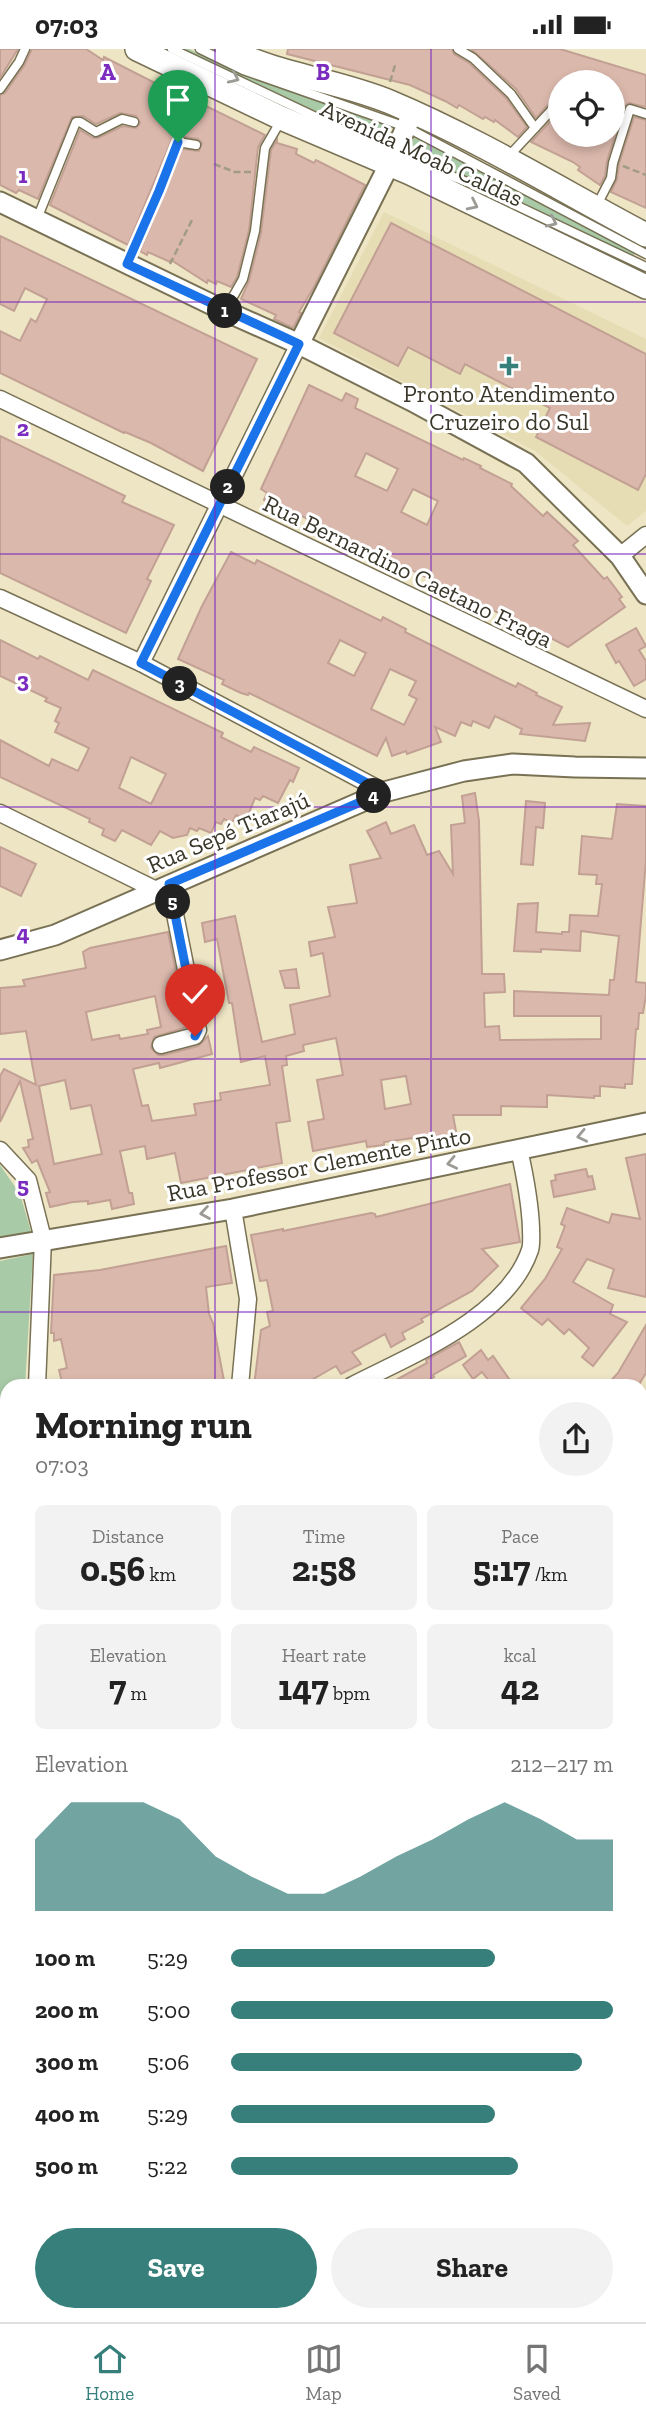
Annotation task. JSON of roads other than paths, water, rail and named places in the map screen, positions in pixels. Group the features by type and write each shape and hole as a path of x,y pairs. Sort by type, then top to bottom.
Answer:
{"main road":[{"name":"Avenida Moab Caldas","path":"137,49 281,118 392,160 646,287"},
{"name":"Avenida Moab Caldas","path":"227,49 251,61 386,101 409,120 506,159 646,235"}],"street":[{"path":"141,663 392,160 409,120"},
{"path":"0,202 299,344 526,463 620,556 646,594"},
{"name":"Rua Bernardino Caetano Fraga","path":"0,399 646,709"},
{"path":"620,556 646,535"},
{"path":"0,598 141,663 384,792"},
{"name":"Rua Sepé Tiarajú","path":"0,950 55,935 384,792 464,771 513,764 575,768 646,768"},
{"path":"0,813 163,887 198,1030 195,1036 161,1045"},
{"name":"Rua Professor Clemente Pinto","path":"0,1248 233,1209 646,1123"},
{"path":"0,1150 28,1180 43,1239 37,1379"},
{"path":"365,1379 464,1328 513,1281 531,1248 530,1200 519,1150"},
{"path":"233,1209 248,1299 241,1379"}],"lane":[{"path":"0,89 25,49"},
{"path":"172,49 392,160 467,182 646,267"},
{"path":"200,49 243,70 409,120 646,254"},
{"path":"458,49 473,58 511,94 535,128"},
{"path":"595,208 611,178 613,163 631,109 646,114"},
{"path":"506,159 548,114"},
{"path":"225,311 243,279 255,231 265,148 281,118"},
{"path":"37,220 76,122 96,132 122,119 134,122"},
{"path":"127,264 178,142 196,145"}],"place":[{"name":"Pronto Atendimento Cruzeiro do Sul","path":"509,366"}]}
